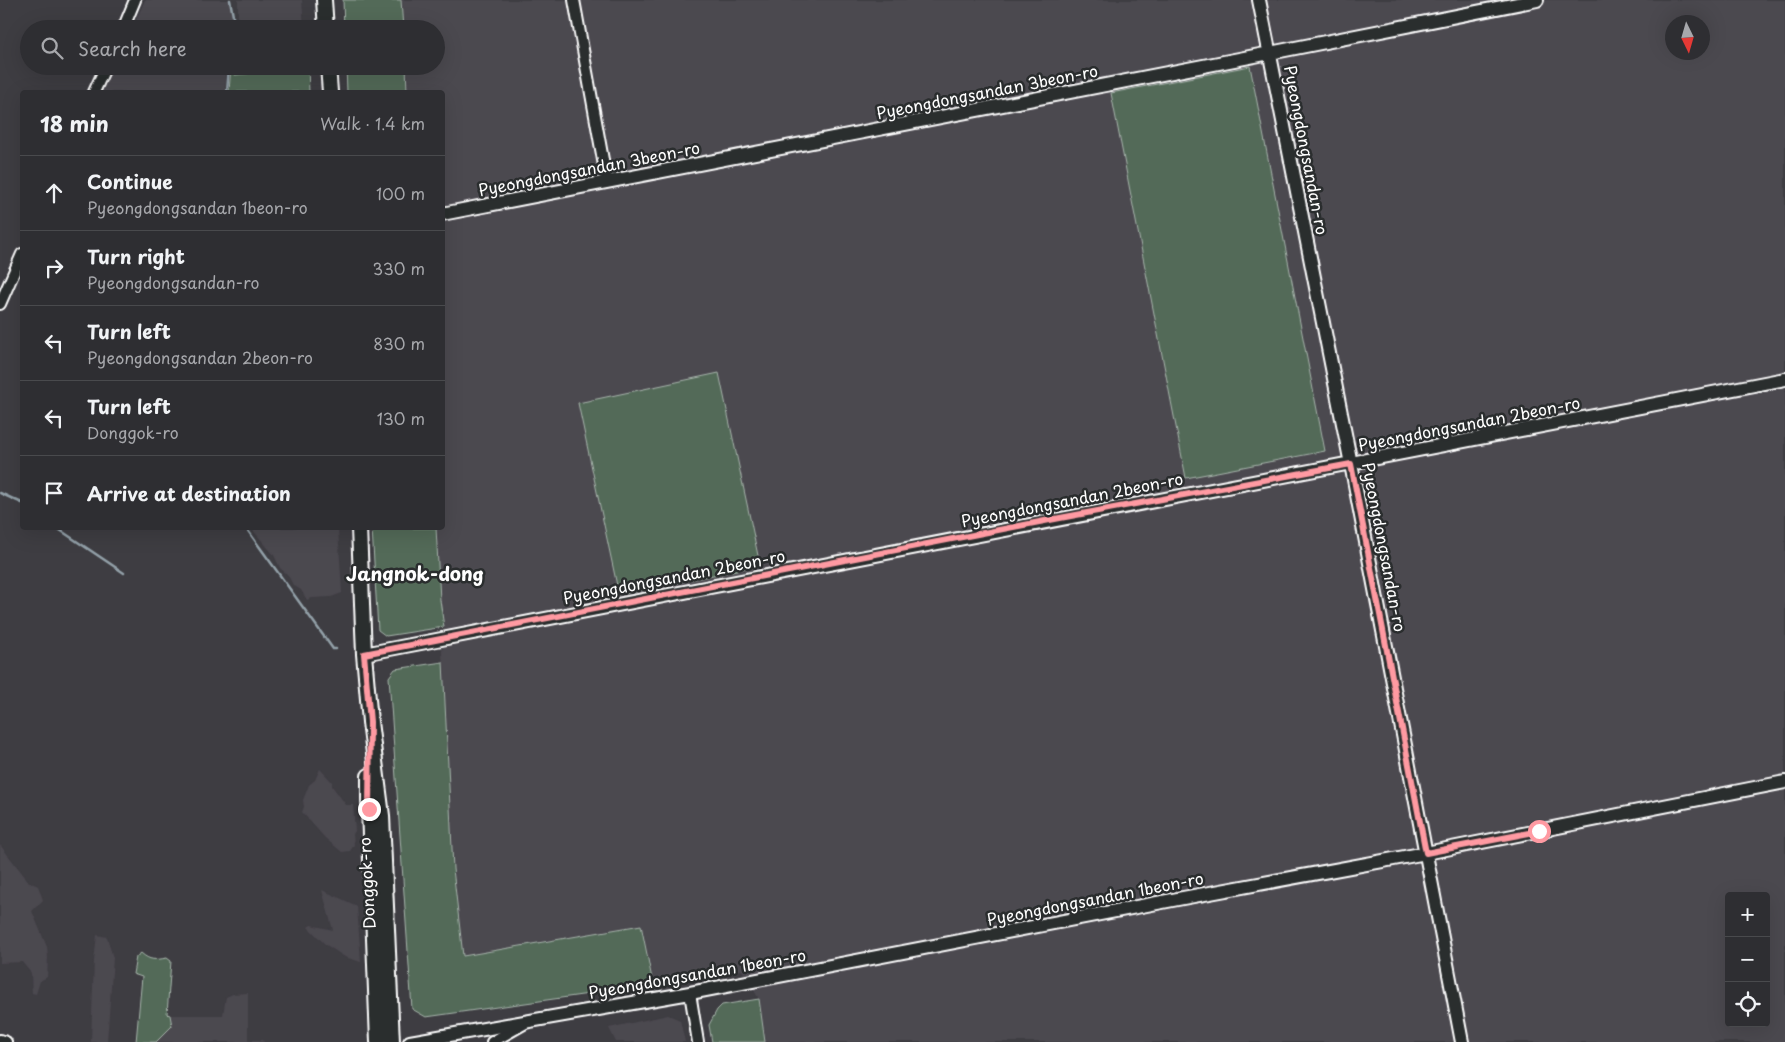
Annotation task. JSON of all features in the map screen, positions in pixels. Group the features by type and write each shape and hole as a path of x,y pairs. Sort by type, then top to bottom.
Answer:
{"main road":[{"path":"324,0 325,20"},
{"path":"329,75 330,90"},
{"name":"Donggok-ro","path":"359,530 364,654 370,722 382,816 392,1042"},
{"name":"Donggok-ro","path":"370,722 369,809 378,1042"}],"street":[{"path":"127,20 135,0"},
{"path":"574,0 607,182"},
{"name":"Pyeongdongsandan-ro","path":"1259,0 1351,464 1462,1042"},
{"name":"Pyeongdongsandan 3beon-ro","path":"445,213 1537,0"},
{"path":"95,90 102,75"},
{"path":"0,304 20,259"},
{"name":"Pyeongdongsandan 2beon-ro","path":"364,654 1785,379"},
{"name":"Pyeongdongsandan 1beon-ro","path":"410,1042 690,993 1426,853 1785,782"},
{"path":"690,993 698,1042"},
{"path":"492,1042 532,1020"},
{"path":"0,1040 6,1042"}],"shaded area":[{"path":"145,0 229,0 231,5 231,20 136,20"},
{"path":"238,0 302,0 303,20 238,20"},
{"path":"401,0 1785,0 1785,1042 765,1042 759,999 742,970 652,979 641,925 463,956 453,869 442,652 444,627 440,600 436,530 445,530 445,90 407,90 406,75 445,75 445,20 402,20"},
{"path":"108,75 226,75 225,90 101,90"},
{"path":"253,530 338,530 342,593 331,597 307,600 301,590 293,585 288,575 280,568 274,555"},
{"path":"320,769 332,782 332,786 346,805 353,805 355,831 353,834 354,845 350,851 342,852 325,838 302,812 304,807 303,800 309,785 315,780"},
{"path":"0,845 29,882 38,886 43,900 32,911 47,947 48,957 47,977 40,981 36,994 32,993 31,973 22,962 0,963"},
{"path":"322,890 357,906 361,962 345,957 325,944 308,927 311,925 333,930"},
{"path":"97,935 107,937 113,958 107,1042 91,1042 94,961"},
{"path":"248,993 248,1040 263,1040 264,1042 156,1042 172,1026 170,1015 223,1015 226,997 233,994"},
{"path":"668,1015 680,1020 685,1042 616,1042 609,1028"}],"green space":[{"path":"343,0 401,0 402,20 344,20"},
{"path":"1250,66 1325,451 1186,478 1111,93"},
{"path":"230,75 308,75 309,90 229,90"},
{"path":"346,75 406,75 407,90 347,90"},
{"path":"719,373 760,565 619,595 578,403"},
{"path":"372,530 436,530 440,600 444,627 386,636 378,630"},
{"path":"443,662 453,869 463,956 641,925 652,979 646,986 426,1017 412,1009 389,677 395,669"},
{"path":"141,953 150,959 167,958 171,961 167,1014 170,1015 172,1026 156,1042 136,1042 142,977 133,974 136,957"},
{"path":"759,999 765,1042 712,1042 709,1025 722,1005"}],"waterway":[{"path":"230,0 233,20"},
{"path":"227,90 228,75"},
{"path":"0,493 20,502"},
{"path":"60,530 124,573"},
{"path":"247,530 333,649 336,649"}],"district":[{"name":"Jangnok-dong","path":"415,574"}],"route":[{"path":"369,809 370,722 364,654 1060,518 1351,464 1426,853 1539,831"}]}
